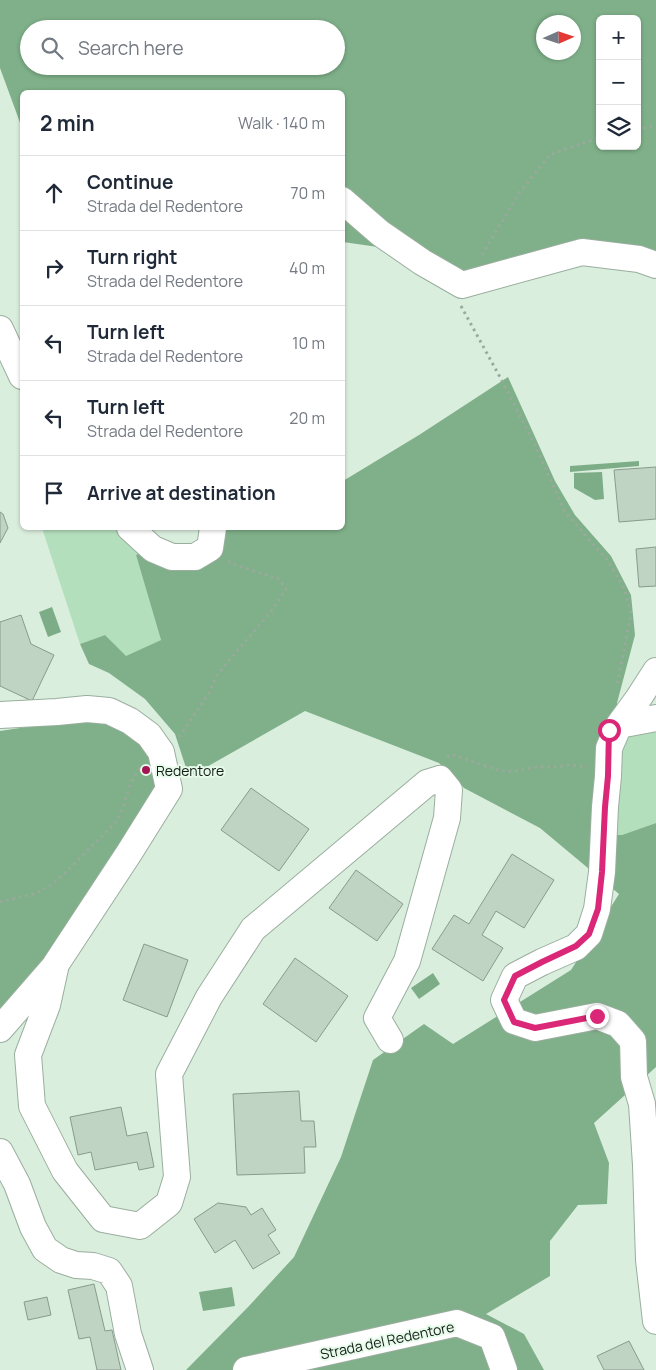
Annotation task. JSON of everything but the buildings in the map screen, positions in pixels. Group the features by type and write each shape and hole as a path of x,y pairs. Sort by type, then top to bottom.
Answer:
{"street":[{"path":"345,203 380,233 422,262 462,285 582,252 639,259 656,265"},
{"path":"0,329 20,372"},
{"path":"132,530 153,549 172,557 195,557 212,538"},
{"path":"656,671 618,725 609,748 602,872 598,909 589,934 576,946 515,976 504,1000 514,1022 535,1028 597,1016 618,1024 633,1041 634,1077 642,1104 649,1260 656,1321"},
{"path":"0,715 87,709 109,712 130,721 148,735 162,752 169,789 56,964 0,1029"},
{"path":"618,725 656,718"},
{"path":"56,964 47,1005 28,1055 32,1106 65,1172 103,1219 140,1226 168,1203 176,1177 169,1074 209,997 253,929 427,783 440,780 449,790 447,818 407,961 377,1018 390,1040"},
{"path":"0,1152 17,1184 32,1228 45,1249 61,1260 76,1265 92,1266 109,1272 119,1286 128,1334 140,1370"},
{"name":"Strada del Redentore","path":"246,1370 457,1323 492,1337 504,1370"}],"path":[{"path":"641,129 656,125"},
{"path":"482,256 519,193 550,155 596,138"},
{"path":"462,285 458,299 534,443 565,512 608,561 625,590 631,614 616,694"},
{"path":"0,902 37,893 51,885 65,874 117,821 130,785 140,767 174,742 184,730 209,693 217,675 272,610 286,589 279,579 233,564 212,538"},
{"path":"440,780 446,758 453,755 500,771 570,765 599,768 602,780 606,781 608,776"}],"shaded area":[{"path":"0,0 656,0 656,256 483,272 460,271 378,247 345,242 345,90 20,90 20,123 0,68"},
{"path":"508,377 555,481 575,515 611,556 631,595 635,635 617,703 611,835 622,835 656,823 656,1067 594,1123 609,1163 607,1204 578,1205 550,1241 550,1276 486,1314 524,1334 544,1370 186,1370 294,1257 341,1157 373,1060 424,1024 453,1044 571,970 619,894 540,828 464,788 439,763 305,711 189,777 175,734 145,699 109,673 89,664 80,644 105,635 126,656 161,640 136,555 142,552 170,567 220,530 345,530 345,480 419,435"},
{"path":"639,461 639,466 570,472 570,466"},
{"path":"602,472 604,499 595,500 574,488 574,473"},
{"path":"43,530 120,530 142,552 136,555 161,640 125,657 105,635 80,644"},
{"path":"52,607 61,632 48,637 39,612"},
{"path":"86,718 115,720 152,746 161,792 54,951 0,1009 0,731"},
{"path":"656,726 656,823 622,835 611,835 614,743 630,728"},
{"path":"433,973 440,984 419,999 411,988"},
{"path":"232,1287 235,1306 203,1311 199,1292"}],"place":[{"name":"Redentore","path":"146,770"}],"route":[{"path":"597,1016 535,1028 514,1022 504,1000 515,976 576,946 589,934 598,909 602,872 609,730"}]}
